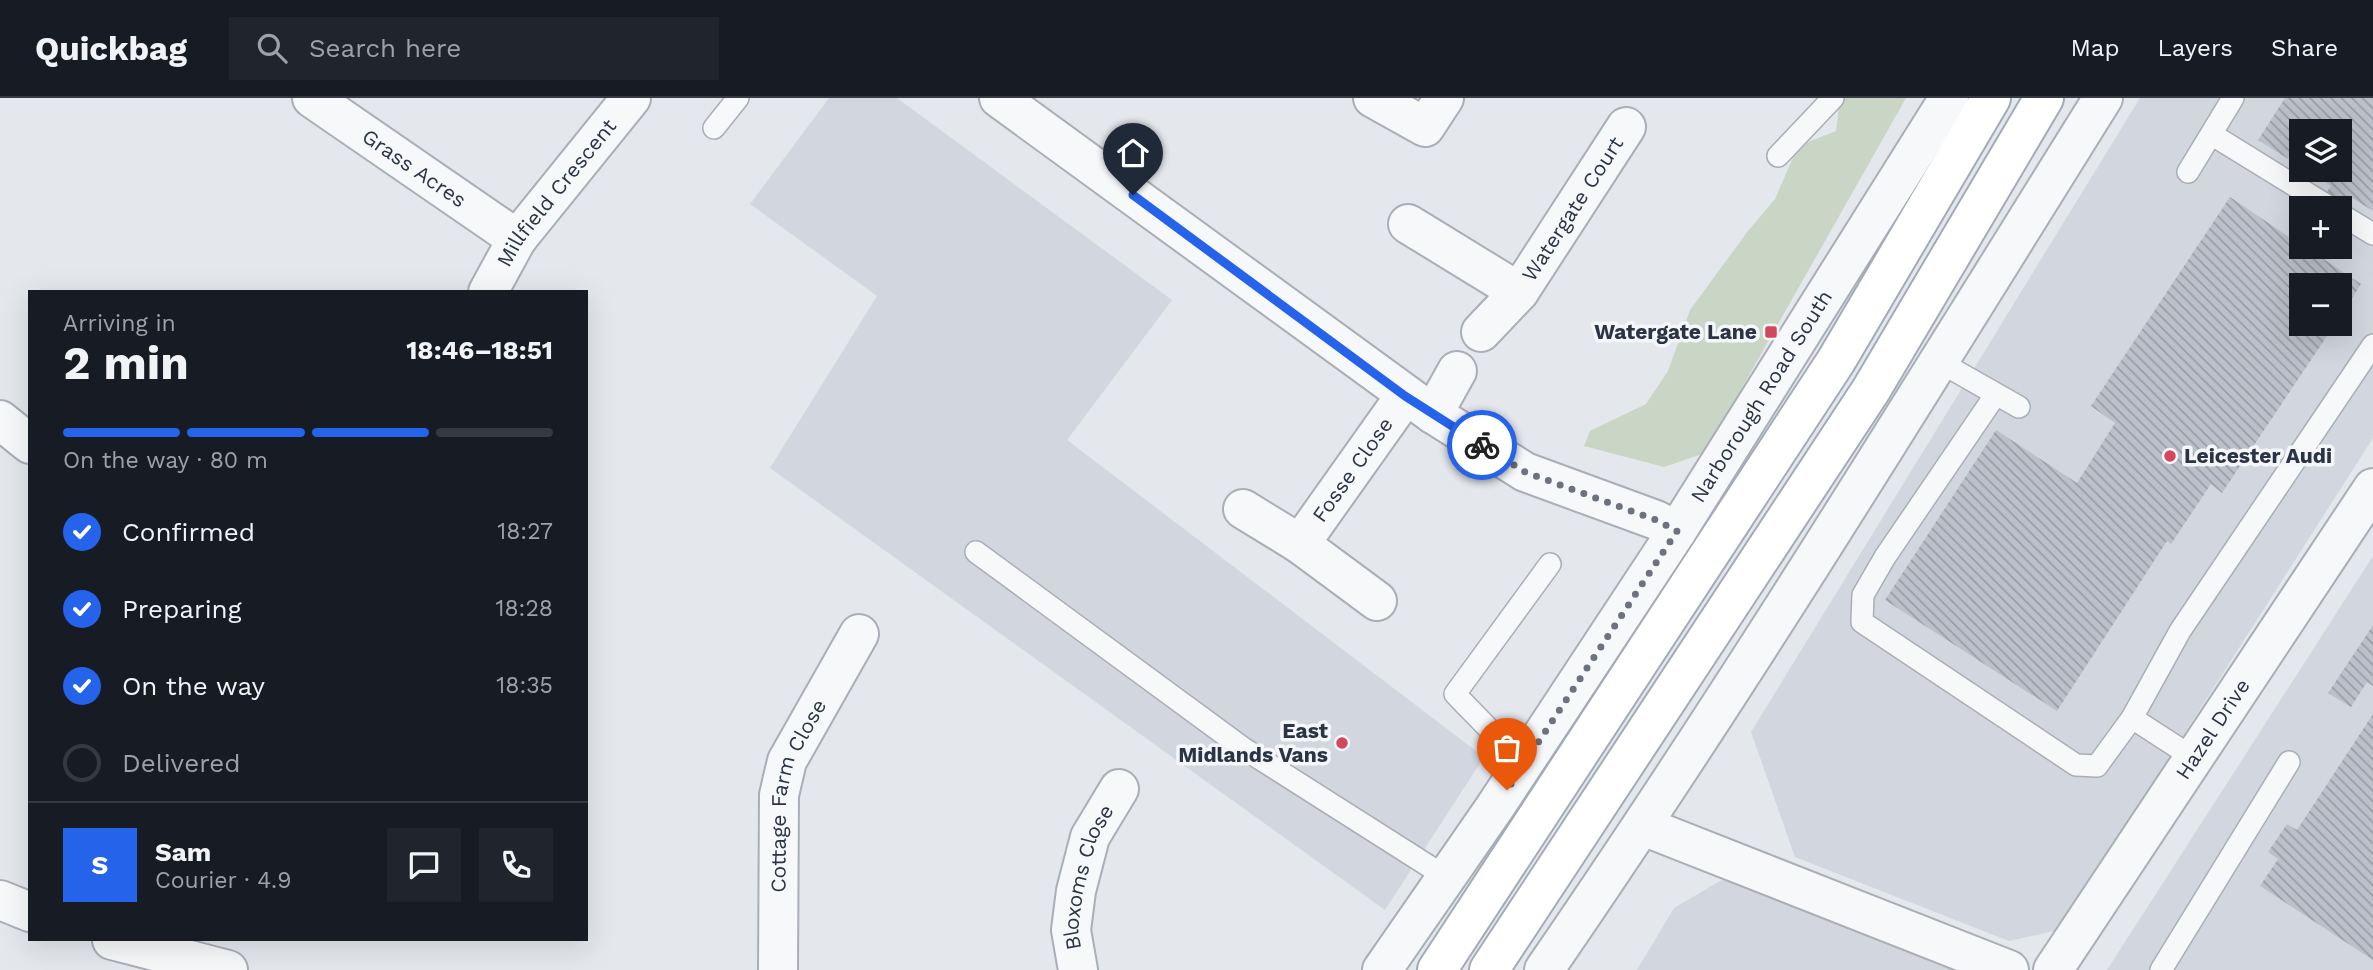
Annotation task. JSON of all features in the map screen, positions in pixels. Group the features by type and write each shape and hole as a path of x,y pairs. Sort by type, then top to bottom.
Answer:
{"main road":[{"name":"Narborough Road South","path":"1437,970 1836,361 1991,98"},
{"path":"1489,970 1871,390 2044,98"}],"street":[{"name":"Grass Acres","path":"312,98 517,239"},
{"name":"Millfield Crescent","path":"489,290 517,239 631,98"},
{"path":"999,98 1419,405 1525,472 1656,520 1677,531"},
{"path":"1373,98 1425,127 1444,98"},
{"name":"Narborough Road South","path":"1382,970 1677,531 1949,98"},
{"path":"1544,970 1643,826 1756,652 2103,98"},
{"name":"Watergate Court","path":"1481,331 1518,292 1626,127"},
{"name":"Watergate Court","path":"1408,224 1518,292"},
{"path":"1419,405 1457,372"},
{"name":"Fosse Close","path":"1300,544 1419,405"},
{"path":"0,420 28,441"},
{"name":"Hazel Drive","path":"2063,966 2194,758 2373,488"},
{"name":"Fosse Close","path":"1243,509 1300,544 1377,601"},
{"name":"Cottage Farm Close","path":"778,970 779,795 787,761 859,634"},
{"name":"Bloxoms Close","path":"1079,970 1072,930 1076,891 1090,837 1119,789"},
{"path":"1643,826 2010,970"},
{"path":"0,900 28,911"},
{"path":"118,941 226,960"}],"lane":[{"path":"714,128 738,98"},
{"path":"1778,156 1833,98"},
{"path":"2188,172 2233,98"},
{"path":"2211,134 2312,196"},
{"path":"2352,221 2373,234"},
{"path":"1996,394 1885,557 1863,595 1862,622 2076,765 2097,766 2132,718 2180,631 2373,345"},
{"path":"1938,361 2019,407"},
{"path":"976,552 1243,748 1446,877"},
{"path":"1529,755 1490,730 1455,694 1550,564"},
{"path":"2132,718 2194,758"},
{"path":"2161,970 2289,762"}],"shaded area":[{"path":"829,98 897,98 1172,300 1067,440 1484,757 1385,910 770,468 877,296 750,204"},
{"path":"2140,98 2373,98 2373,438 2059,930 2009,941 1795,857 1751,732"},
{"path":"2373,556 2373,970 2107,970"},
{"path":"1732,874 1974,970 1637,970 1674,908"}],"green space":[{"path":"1840,98 1906,98 1705,453 1664,467 1584,446 1590,431 1646,404 1668,371 1690,310 1775,199 1798,146 1836,131"}],"building":[{"path":"2285,98 2373,98 2373,211 2352,196 2324,196 2331,186 2325,182 2352,182 2352,119 2289,119 2289,159 2258,140"},
{"name":"Leicester Audi","path":"2230,197 2289,237 2289,259 2324,259 2344,273 2289,273 2289,336 2327,336 2222,493 2211,484 2171,544 2167,541 2057,711 1885,600 1996,430 2077,483 2115,423 2091,406"},
{"name":"Leicester Audi","path":"2352,278 2361,284 2352,298"},
{"path":"2373,625 2373,686 2367,682 2351,707 2328,693"},
{"path":"2373,714 2373,960 2260,886 2278,859 2268,852 2287,824 2297,830"}],"way so far":[{"path":"1482,445 1525,472 1656,520 1677,531 1507,790"}],"place":[{"name":"Watergate Lane","path":"1771,332"},
{"name":"Leicester Audi","path":"2170,456"},
{"name":"East Midlands Vans","path":"1342,743"}],"route":[{"path":"1133,195 1405,396 1482,445"}]}
